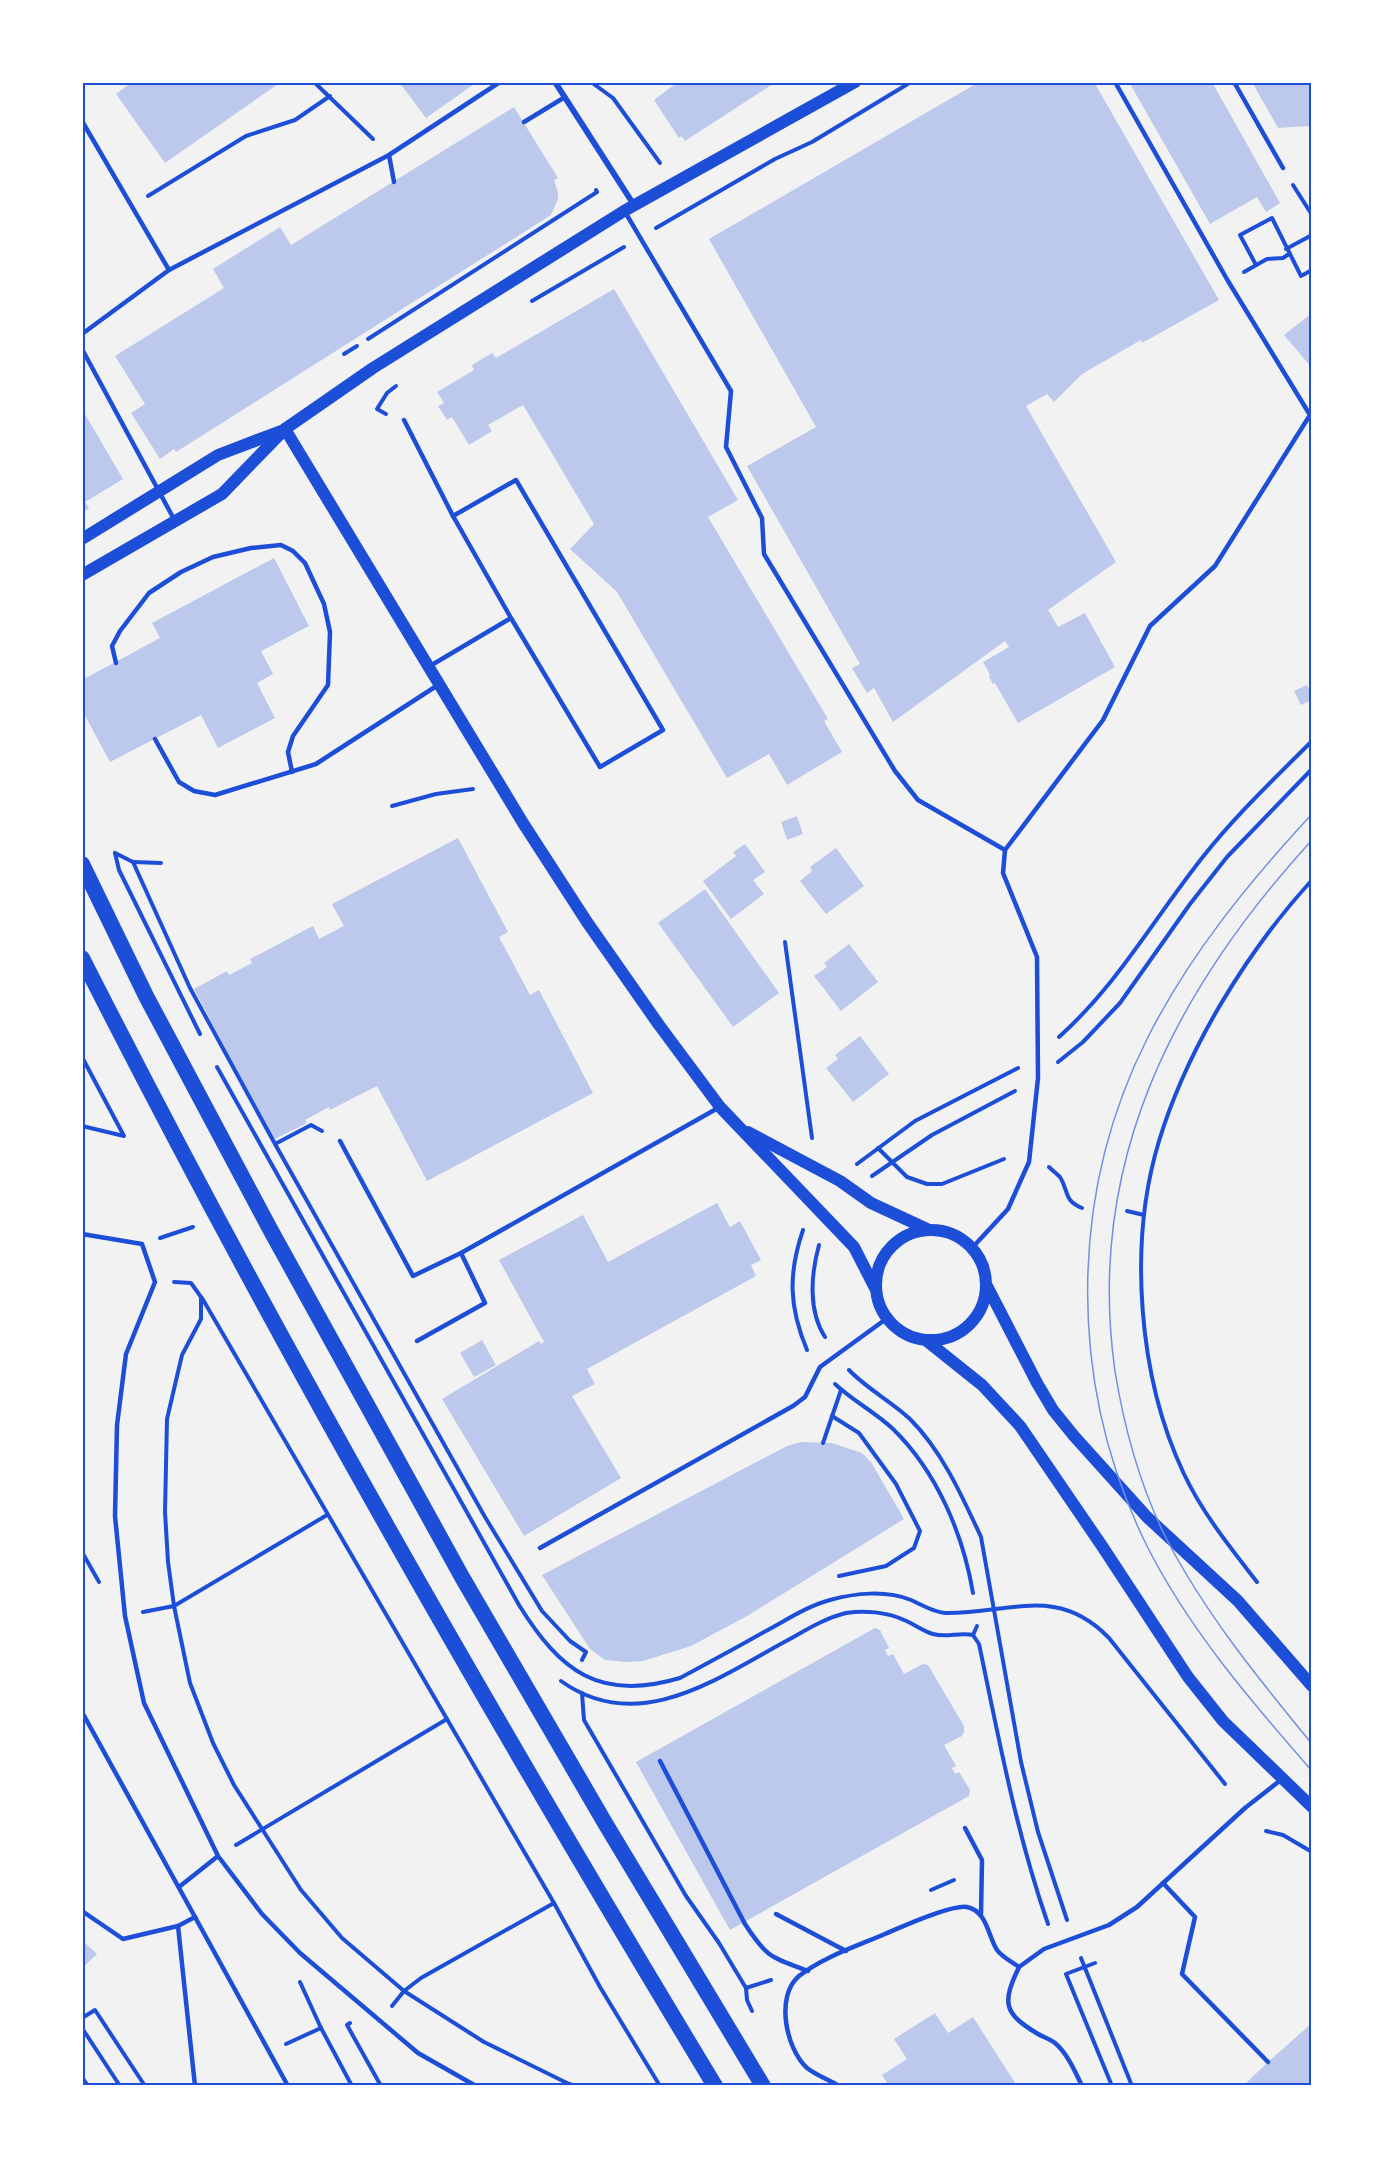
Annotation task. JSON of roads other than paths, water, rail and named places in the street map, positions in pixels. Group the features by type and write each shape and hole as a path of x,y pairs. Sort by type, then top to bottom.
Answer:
{"highway":[{"path":"82,864 146,996 270,1229 462,1577 605,1823 763,2085"},
{"path":"82,958 221,1222 344,1448 571,1847 715,2085"}],"main road":[{"path":"82,575 222,494 285,429 374,368 629,208 855,82"},
{"path":"82,539 218,455 285,429"},
{"path":"285,429 586,922 720,1107 854,1247 875,1288"},
{"path":"739,1127 840,1181 854,1192 891,1213 927,1229 944,1231 960,1237 972,1248 985,1272 987,1286 1053,1410 1147,1516 1238,1601 1311,1686"},
{"path":"927,1229 910,1233 895,1242 884,1256 877,1271 875,1288 878,1305 886,1319 898,1330 912,1338 927,1341 943,1340 957,1335 969,1326 978,1314 987,1286"},
{"path":"927,1341 981,1386 1020,1426 1188,1677 1223,1721 1311,1807"}],"street":[{"path":"555,82 629,208"}],"lane":[{"path":"82,334 169,270 389,154 500,82"},
{"path":"972,1248 1008,1209 1029,1162 1038,1078 1037,957 1003,873 1005,850 1103,720 1150,626 1215,566 1311,416 1236,295 1115,82"},
{"path":"1234,82 1283,168"},
{"path":"524,122 565,96"},
{"path":"82,121 169,270"},
{"path":"389,154 394,182"},
{"path":"629,208 731,391 726,447 762,518 764,554 895,771 918,800 1005,850"},
{"path":"82,350 158,492 176,521"},
{"path":"404,420 453,516 600,767 663,730 516,480 453,516"},
{"path":"116,663 112,646 120,631 149,593 181,572 213,556 251,548 281,545 293,551 305,564 324,604 330,632 327,685 292,736 288,752 292,772"},
{"path":"430,666 511,618"},
{"path":"155,739 179,782 194,791 215,795 316,764 440,683"},
{"path":"340,1141 413,1276 461,1253 720,1107"},
{"path":"82,1234 142,1244 155,1282 126,1354 117,1425 115,1516 125,1616 144,1703 219,1856 262,1914 300,1953 418,2053 476,2085"},
{"path":"417,1341 485,1303 461,1253"},
{"path":"540,1548 793,1406 805,1397 820,1366 886,1319"},
{"path":"82,1712 288,2085"},
{"path":"660,1761 745,1924 760,1947 776,1960 808,1971"},
{"path":"1082,2085 1072,2066 1055,2043 1014,2017 1007,2003 1009,1988 1019,1967 1044,1949 1109,1925 1137,1907 1245,1808 1282,1779"},
{"path":"965,1828 982,1860 981,1914 998,1952 1019,1967"},
{"path":"179,1887 219,1856"},
{"path":"1163,1883 1195,1917 1182,1974 1268,2062"},
{"path":"839,2085 807,2067 798,2056 789,2035 785,2016 787,1995 797,1977 846,1951 908,1923 950,1909 967,1907 981,1914"},
{"path":"82,1911 123,1939 178,1926 195,1917"},
{"path":"776,1914 846,1951"},
{"path":"178,1926 195,2085"}],"tram line":[{"path":"1312,814 1222,920 1182,977 1148,1037 1122,1098 1103,1160 1092,1224 1088,1289 1091,1354 1102,1418 1120,1481 1145,1542 1180,1604 1221,1662 1312,1771"},
{"path":"1312,840 1263,897 1219,957 1182,1019 1151,1083 1128,1151 1114,1221 1109,1294 1115,1371 1123,1413 1134,1455 1156,1517 1180,1564 1214,1618 1312,1744"}]}
